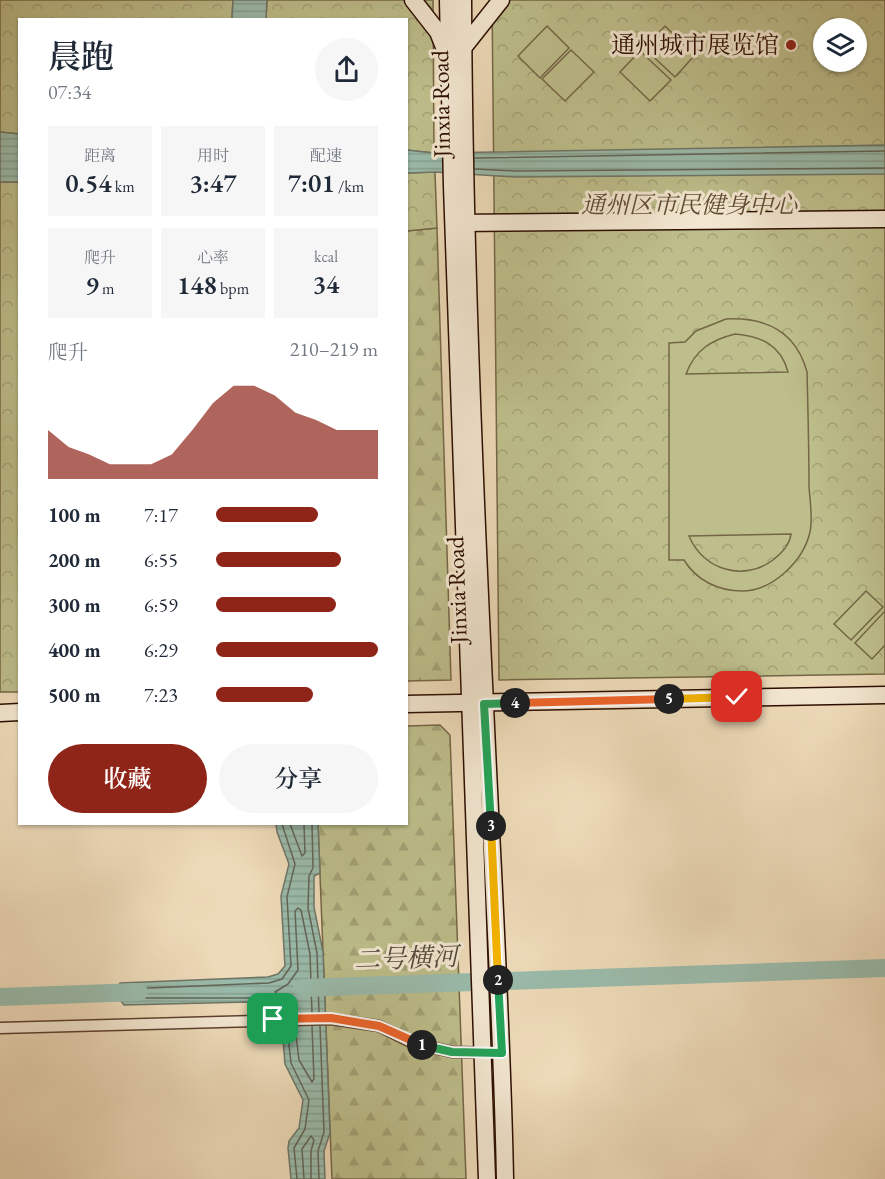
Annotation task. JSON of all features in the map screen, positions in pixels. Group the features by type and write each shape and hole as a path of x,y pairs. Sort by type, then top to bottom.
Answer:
{"main road":[{"path":"414,0 438,32 449,59"},
{"name":"Jinxia Road","path":"448,0 451,146 459,189 461,223 477,703 479,969 487,1179"},
{"name":"Jinxia Road","path":"459,189 465,132 463,0"},
{"path":"463,48 501,0"},
{"path":"461,223 885,219"},
{"path":"408,704 885,695"},
{"name":"Jinxia Road","path":"477,703 498,971 505,1179"},
{"path":"0,713 18,712"}],"street":[{"path":"0,1028 331,1018 379,1026 413,1043 452,1052 502,1053"}],"green space":[{"path":"0,0 233,0 232,18 18,18 18,134 0,132"},
{"path":"267,0 433,0 434,153 408,150 408,18 266,18"},
{"name":"通州区市民健身中心","path":"492,0 885,0 885,674 499,680"},
{"path":"547,26 569,48 540,78 518,56"},
{"path":"665,26 695,55 675,77 644,48"},
{"path":"571,50 594,72 565,101 542,79"},
{"path":"640,51 671,80 650,101 620,72"},
{"path":"435,172 437,228 408,231 408,173"},
{"path":"0,182 18,182 18,692 0,692"},
{"path":"437,228 451,680 408,681 408,231"},
{"path":"726,319 741,319 766,324 777,329 795,346 807,372 810,532 801,554 785,573 753,590 724,589 701,579 684,560 669,560 669,343 685,342 696,331","holes":["735,334 753,337 769,344 780,355 788,372 686,374 694,358 705,347 718,339","791,534 785,548 773,560 762,567 737,571 725,569 704,557 695,548 689,536"]},
{"path":"866,591 883,607 851,640 834,624"},
{"path":"885,611 885,645 872,659 855,643"},
{"path":"440,725 450,735 466,1179 332,1179 318,825 408,825 408,726"}],"water":[{"path":"233,0 267,0 266,18 232,18"},
{"path":"0,132 18,134 18,182 0,182"},
{"path":"885,145 885,174 516,177 435,172 408,173 408,150 434,153"},
{"path":"276,825 318,825 320,873 314,876 314,907 323,952 330,1133 324,1151 325,1179 291,1179 289,1141 299,1128 303,1100 285,1064 283,1039 275,1009 265,1004 249,1002 124,1005 115,993 120,983 268,977 278,974 285,966 281,896 289,864"}],"waterway":[{"name":"二号横河","path":"302,988 885,968"},
{"name":"二号横河","path":"0,997 139,992"}],"place":[{"name":"通州城市展览馆","path":"791,45"}],"route":[{"path":"273,1019 331,1018 379,1026 413,1043 452,1052 502,1053 484,704 737,697"}]}
